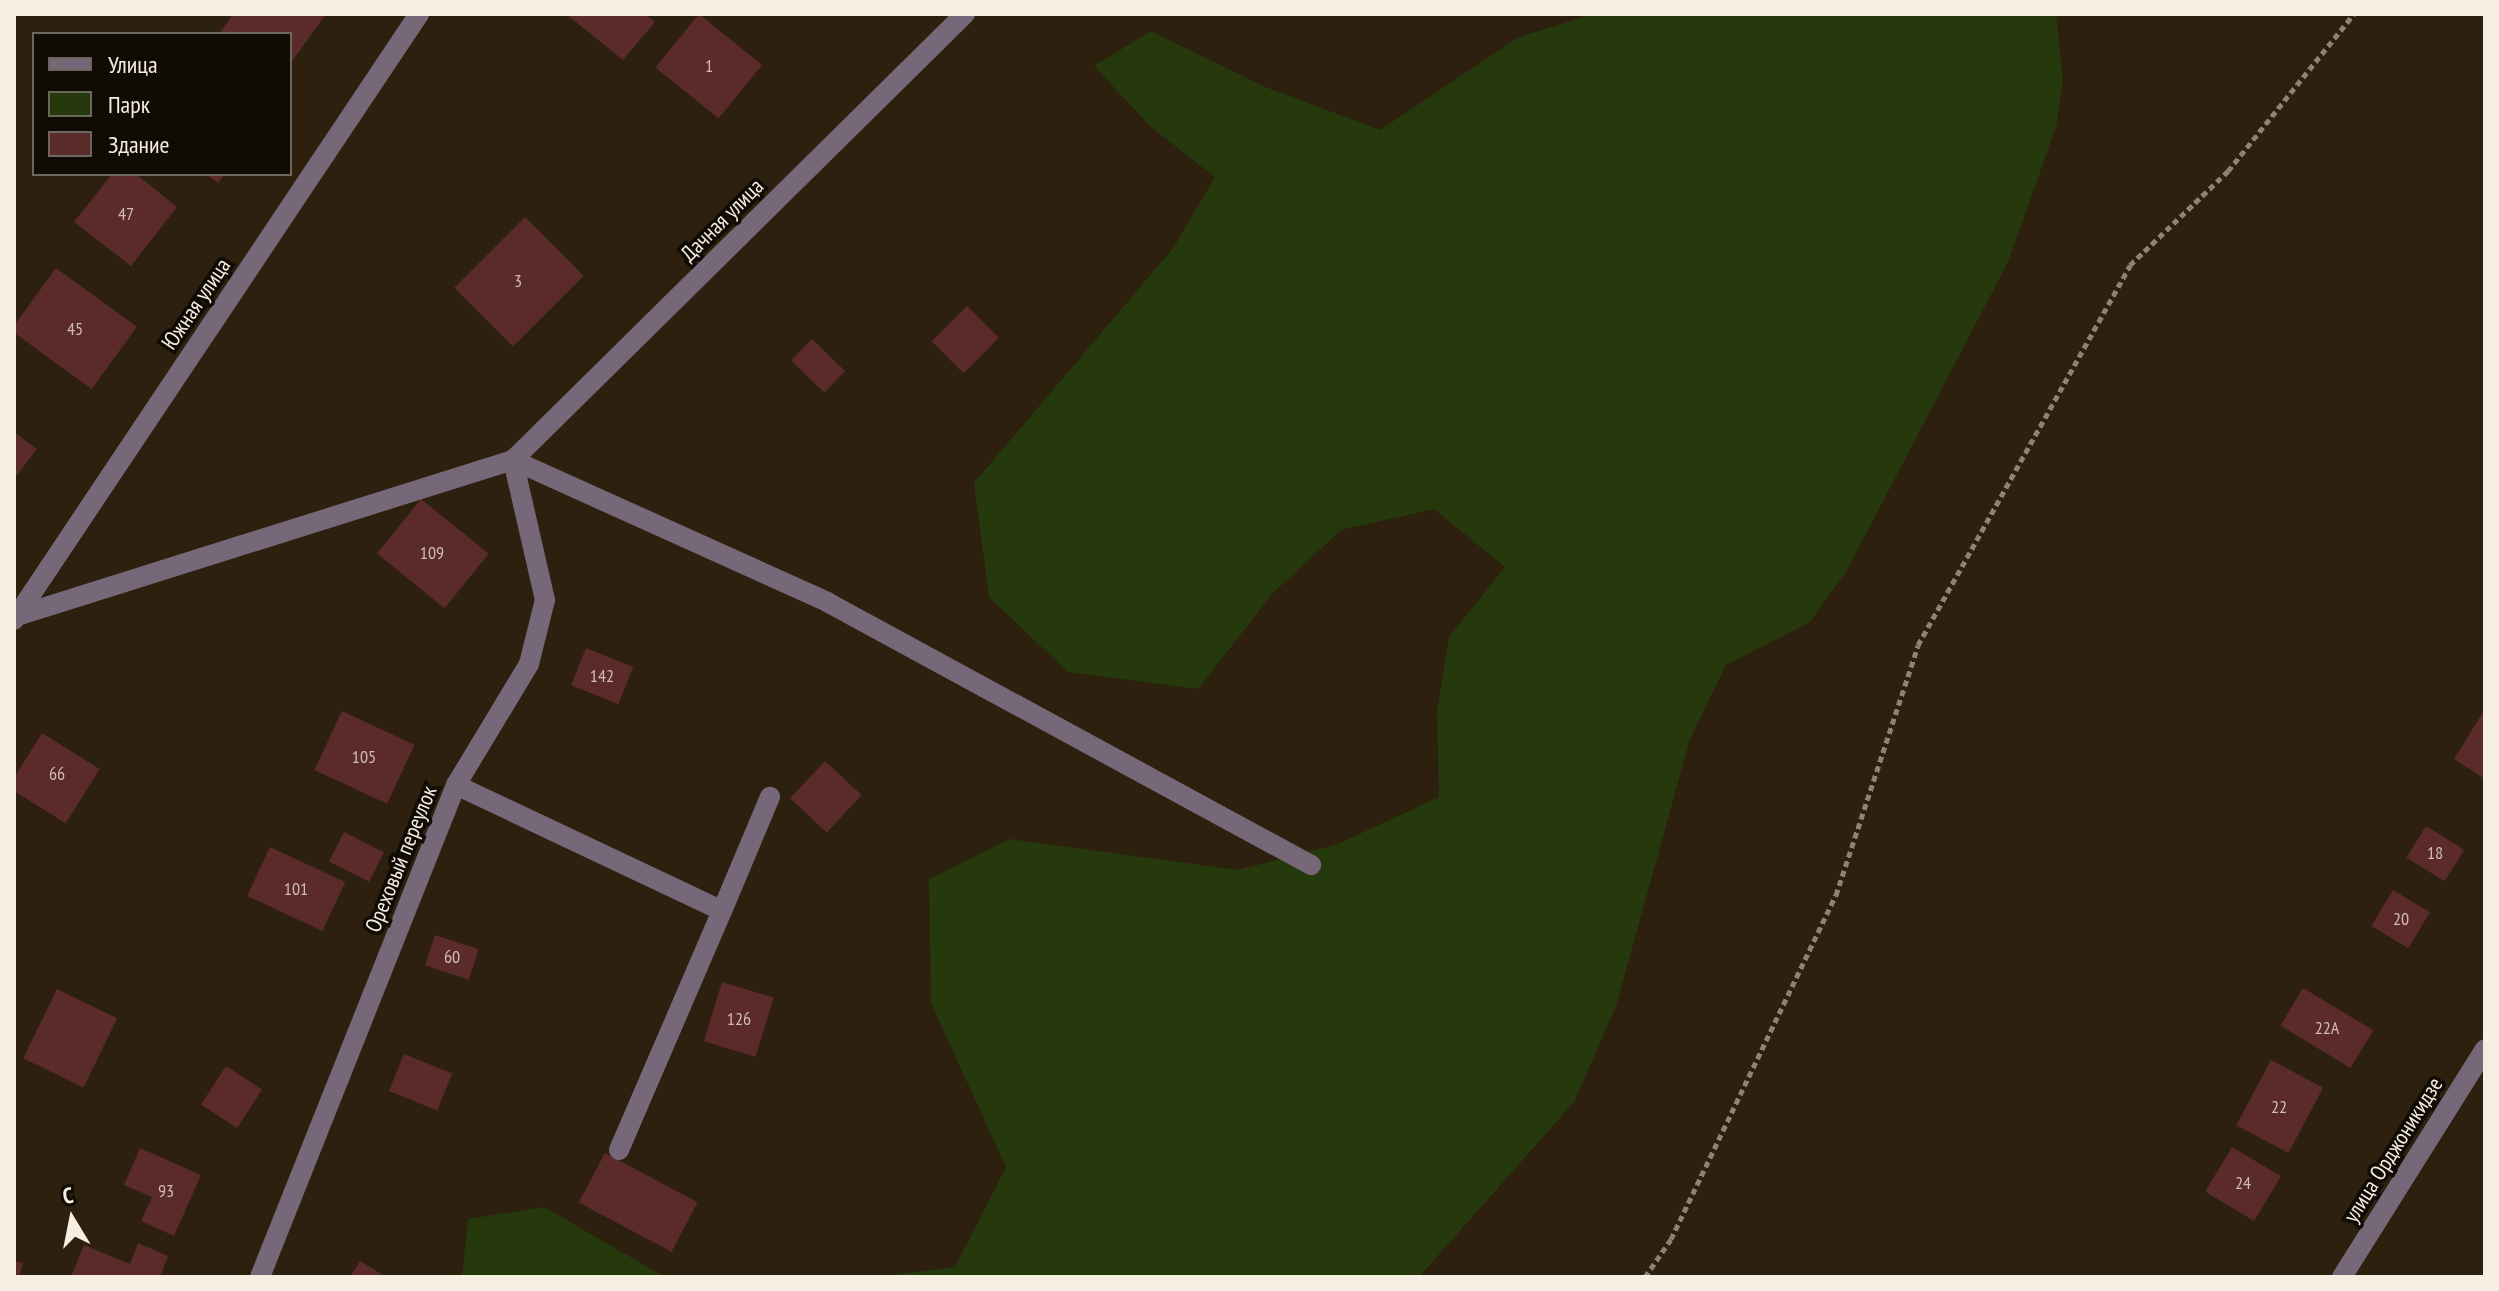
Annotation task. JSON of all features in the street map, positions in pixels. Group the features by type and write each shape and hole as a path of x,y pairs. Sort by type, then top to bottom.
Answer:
{"street":[{"name":"Южная улица","path":"15,618 419,14"},
{"name":"Дачная улица","path":"513,460 965,14"},
{"path":"15,618 513,460 827,602 1311,865"},
{"name":"Ореховый переулок","path":"260,1277 456,785 529,664 545,600 513,460"},
{"path":"456,785 722,911"},
{"path":"619,1150 770,797"},
{"name":"улица Орджоникидзе","path":"2342,1277 2485,1049"}],"path":[{"path":"1645,1277 1671,1239 1836,895 1918,645 2122,279 2228,171 2354,14"}],"green space":[{"path":"1593,14 2056,14 2063,80 2056,127 2008,262 1847,570 1810,622 1726,665 1690,739 1616,1006 1574,1102 1419,1277 875,1277 955,1267 1006,1167 931,1003 929,879 1009,839 1238,870 1338,844 1439,797 1437,711 1449,637 1505,567 1434,509 1341,530 1273,593 1198,689 1068,672 989,597 974,483 1174,247 1215,177 1151,127 1094,66 1151,31 1265,87 1380,130 1519,37"},
{"path":"544,1207 665,1277 462,1277 468,1219"}],"building":[{"path":"233,14 326,14 292,61 292,32 220,32"},
{"path":"566,14 645,14 655,22 623,60"},
{"path":"699,14 762,65 719,119 656,68"},
{"path":"110,176 138,176 177,207 131,266 74,222"},
{"path":"209,176 223,176 218,183"},
{"path":"525,217 584,276 513,346 454,288"},
{"path":"56,268 137,327 92,389 14,333 14,326"},
{"path":"967,306 999,338 963,373 932,341"},
{"path":"812,339 845,371 824,393 791,361"},
{"path":"14,432 37,449 14,479"},
{"path":"421,499 489,554 445,608 377,553"},
{"path":"586,648 633,667 618,704 571,685"},
{"path":"2485,709 2485,779 2454,759"},
{"path":"342,711 415,745 387,804 315,770"},
{"path":"42,733 100,769 66,823 14,791 14,778"},
{"path":"825,761 862,795 827,832 790,798"},
{"path":"2426,826 2464,850 2445,881 2406,857"},
{"path":"344,832 384,852 369,882 329,861"},
{"path":"270,847 345,882 322,931 247,896"},
{"path":"2393,890 2430,912 2408,948 2371,926"},
{"path":"435,935 479,949 469,980 425,965"},
{"path":"722,982 774,998 756,1057 704,1041"},
{"path":"2303,988 2373,1030 2351,1068 2280,1026"},
{"path":"57,989 117,1018 83,1088 23,1058"},
{"path":"404,1054 452,1073 437,1111 389,1091"},
{"path":"2271,1060 2323,1088 2288,1153 2236,1125"},
{"path":"226,1066 262,1089 237,1128 201,1105"},
{"path":"2232,1147 2281,1176 2254,1221 2205,1192"},
{"path":"140,1148 201,1175 174,1236 141,1221 152,1197 124,1185"},
{"path":"605,1153 698,1202 671,1252 579,1202"},
{"path":"138,1243 168,1256 160,1277 71,1277 84,1245 130,1264"},
{"path":"14,1261 23,1263 19,1277 14,1277"},
{"path":"360,1261 386,1277 350,1277"}]}
